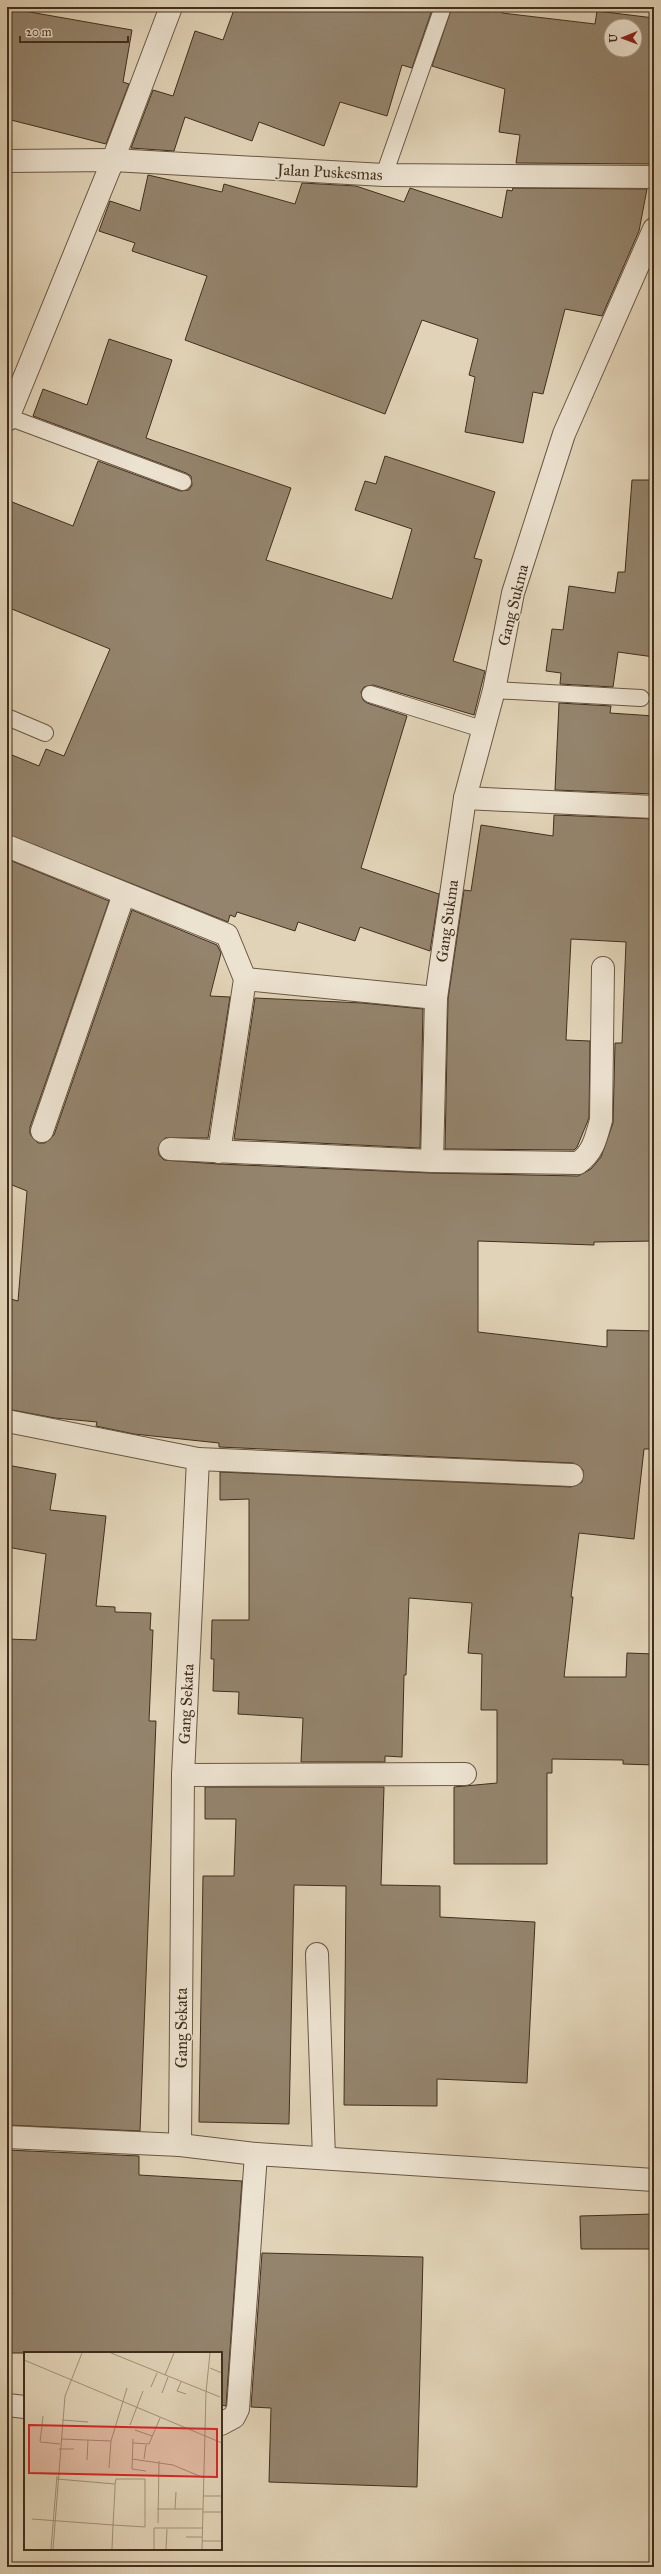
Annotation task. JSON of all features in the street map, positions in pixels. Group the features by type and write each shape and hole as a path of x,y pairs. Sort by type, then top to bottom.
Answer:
{"street":[{"path":"8,418 113,160 171,7"},
{"name":"Jalan Puskesmas","path":"7,160 113,160 384,175 654,177"},
{"name":"Gang Sukma","path":"432,1161 436,998 465,798 482,729 494,690 513,593 564,434 654,229"},
{"path":"465,798 654,807"},
{"path":"7,846 226,935 245,979 219,1152"},
{"path":"42,1131 124,894"},
{"path":"170,1150 432,1161 578,1164 587,1157 595,1141 601,1120 603,968"},
{"path":"245,979 436,998"},
{"path":"7,1421 198,1459 572,1475"},
{"name":"Gang Sekata","path":"180,2146 183,1775 198,1459"},
{"path":"183,1775 465,1774"},
{"path":"317,1954 324,2158"},
{"path":"7,2137 180,2146 256,2154 654,2180"},
{"path":"222,2423 234,2417 238,2409 256,2154"},
{"path":"7,2405 24,2407"}],"lane":[{"path":"384,175 443,7"},
{"path":"8,418 183,482"},
{"path":"494,690 641,698"},
{"path":"370,694 482,729"},
{"path":"7,717 46,733"}],"building":[{"path":"235,7 433,7 412,68 402,65 387,116 340,102 324,146 259,122 252,141 185,117 174,151 131,148 153,90 173,96 195,31 223,40"},
{"path":"452,7 504,7 502,13 595,24 597,11 654,18 654,151 652,164 516,163 520,135 499,132 505,89 432,66"},
{"path":"7,8 132,30 123,82 129,84 106,144 7,119"},
{"path":"148,175 222,192 224,184 295,204 302,183 356,186 404,202 410,188 502,218 507,190 512,191 513,188 647,189 639,231 602,316 565,309 543,394 533,392 523,443 465,432 475,377 469,375 478,339 422,320 385,414 185,340 207,276 132,251 135,243 99,231 110,201 140,211"},
{"path":"109,339 172,360 146,438 291,488 266,560 392,599 412,529 355,510 365,481 376,484 385,456 495,492 474,558 482,560 453,661 485,671 474,715 373,685 364,687 361,692 363,700 367,703 407,716 361,868 439,894 430,951 360,927 355,941 298,922 295,931 237,912 235,917 230,915 228,922 7,834 7,753 39,766 46,749 64,756 110,649 7,607 7,500 73,526 98,461 180,491 189,490 192,485 191,476 186,473 33,416 43,389 87,405"},
{"path":"632,480 654,480 654,657 618,652 613,687 560,684 561,673 546,671 552,629 563,630 569,586 615,593 618,572 625,572"},
{"path":"559,703 611,706 610,713 654,716 654,794 555,790"},
{"path":"554,815 654,819 654,1241 594,1242 594,1245 478,1241 478,1332 607,1347 607,1330 654,1331 654,1449 644,1449 634,1539 579,1533 571,1597 573,1597 564,1677 626,1677 627,1653 654,1654 654,1765 623,1764 623,1760 552,1759 552,1773 547,1773 547,1864 454,1864 454,1787 497,1783 497,1710 481,1710 482,1654 468,1653 472,1603 409,1598 406,1675 404,1675 402,1757 385,1756 385,1762 301,1762 303,1718 238,1714 239,1692 213,1691 214,1659 211,1659 212,1620 249,1620 249,1499 220,1500 220,1472 571,1487 582,1482 583,1470 573,1463 219,1447 219,1443 134,1434 96,1426 97,1422 55,1418 7,1409 7,1298 18,1301 27,1191 7,1183 7,859 109,901 30,1127 30,1134 38,1143 45,1143 54,1135 132,910 217,945 221,953 210,996 230,997 208,1138 165,1138 158,1148 159,1155 164,1160 218,1164 431,1173 578,1176 591,1169 601,1157 613,1123 615,1043 622,1043 626,942 571,939 566,1040 590,1041 589,1118 577,1147 574,1150 445,1149 448,999 464,890 471,891 481,825 553,836"},
{"path":"255,998 362,1003 423,1009 420,1148 234,1139"},
{"path":"7,1465 56,1474 50,1510 106,1516 96,1606 115,1607 115,1612 151,1613 150,1630 153,1630 149,1721 156,1721 140,2131 7,2125 7,1639 36,1640 46,1554 7,1547"},
{"path":"205,1787 384,1787 381,1885 440,1886 440,1917 535,1922 527,2083 437,2079 437,2106 344,2105 346,1886 294,1885 289,2124 199,2122 203,1876 234,1876 236,1819 205,1819"},
{"path":"7,2150 139,2156 139,2175 242,2181 226,2406 222,2405 222,2352 7,2353"},
{"path":"654,2214 654,2249 581,2249 580,2216"},
{"path":"262,2253 423,2257 417,2487 269,2482 271,2408 251,2407"}]}
